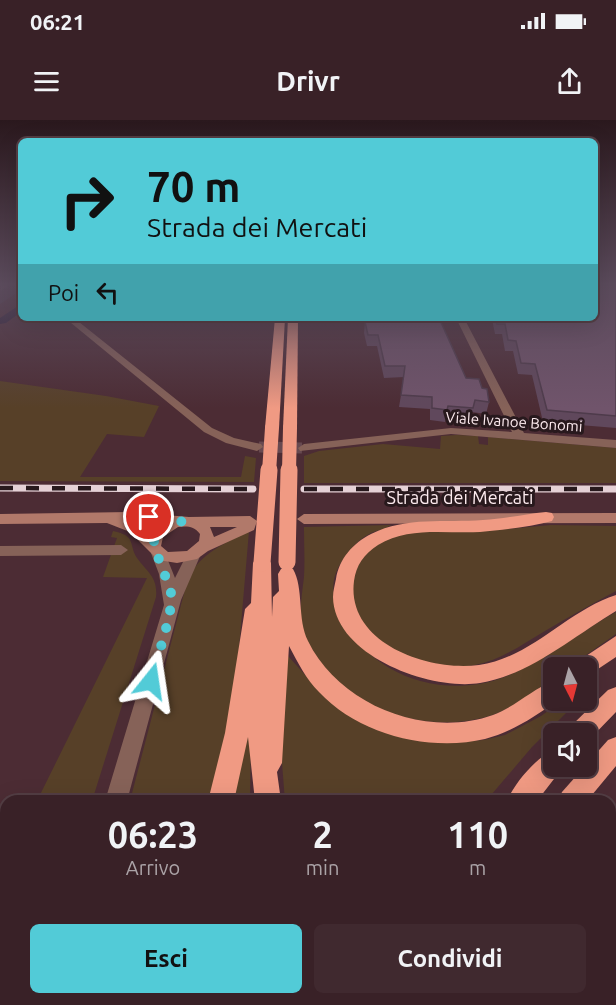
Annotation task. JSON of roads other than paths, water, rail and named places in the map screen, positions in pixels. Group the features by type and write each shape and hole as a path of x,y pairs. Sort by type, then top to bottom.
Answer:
{"highway":[{"path":"268,795 259,731 263,628 260,590 279,325"},
{"path":"293,325 287,568 294,633 305,658 318,677 337,694 374,716 398,725 426,731 475,730 510,719 543,698"},
{"path":"546,518 489,525 415,528 380,537 359,551 344,577 344,599 351,620 370,642 406,664 442,675 469,675 492,671 512,662 616,602"},
{"path":"268,795 280,611 287,568"},
{"path":"222,795 237,734 251,629 260,590"},
{"path":"597,659 616,645"},
{"path":"590,723 616,697"},
{"path":"576,795 616,748"},
{"path":"525,795 543,775"}],"street":[{"path":"78,325 208,430 230,441 257,447"},
{"path":"464,325 520,436"},
{"name":"Viale Ivanoe Bonomi","path":"304,448 445,431 616,444"},
{"path":"0,519 130,517 250,524 199,551 175,558 156,550 131,527 98,519"},
{"name":"Strada dei Mercati","path":"304,519 616,518"},
{"path":"118,795 171,604 208,538 206,530 198,524 186,521 160,530 154,540 167,574 171,604"},
{"path":"0,550 121,550"}],"tunnel":[{"path":"259,447 304,448"}],"railway":[{"path":"0,488 253,489"},
{"path":"304,489 616,489"}]}
